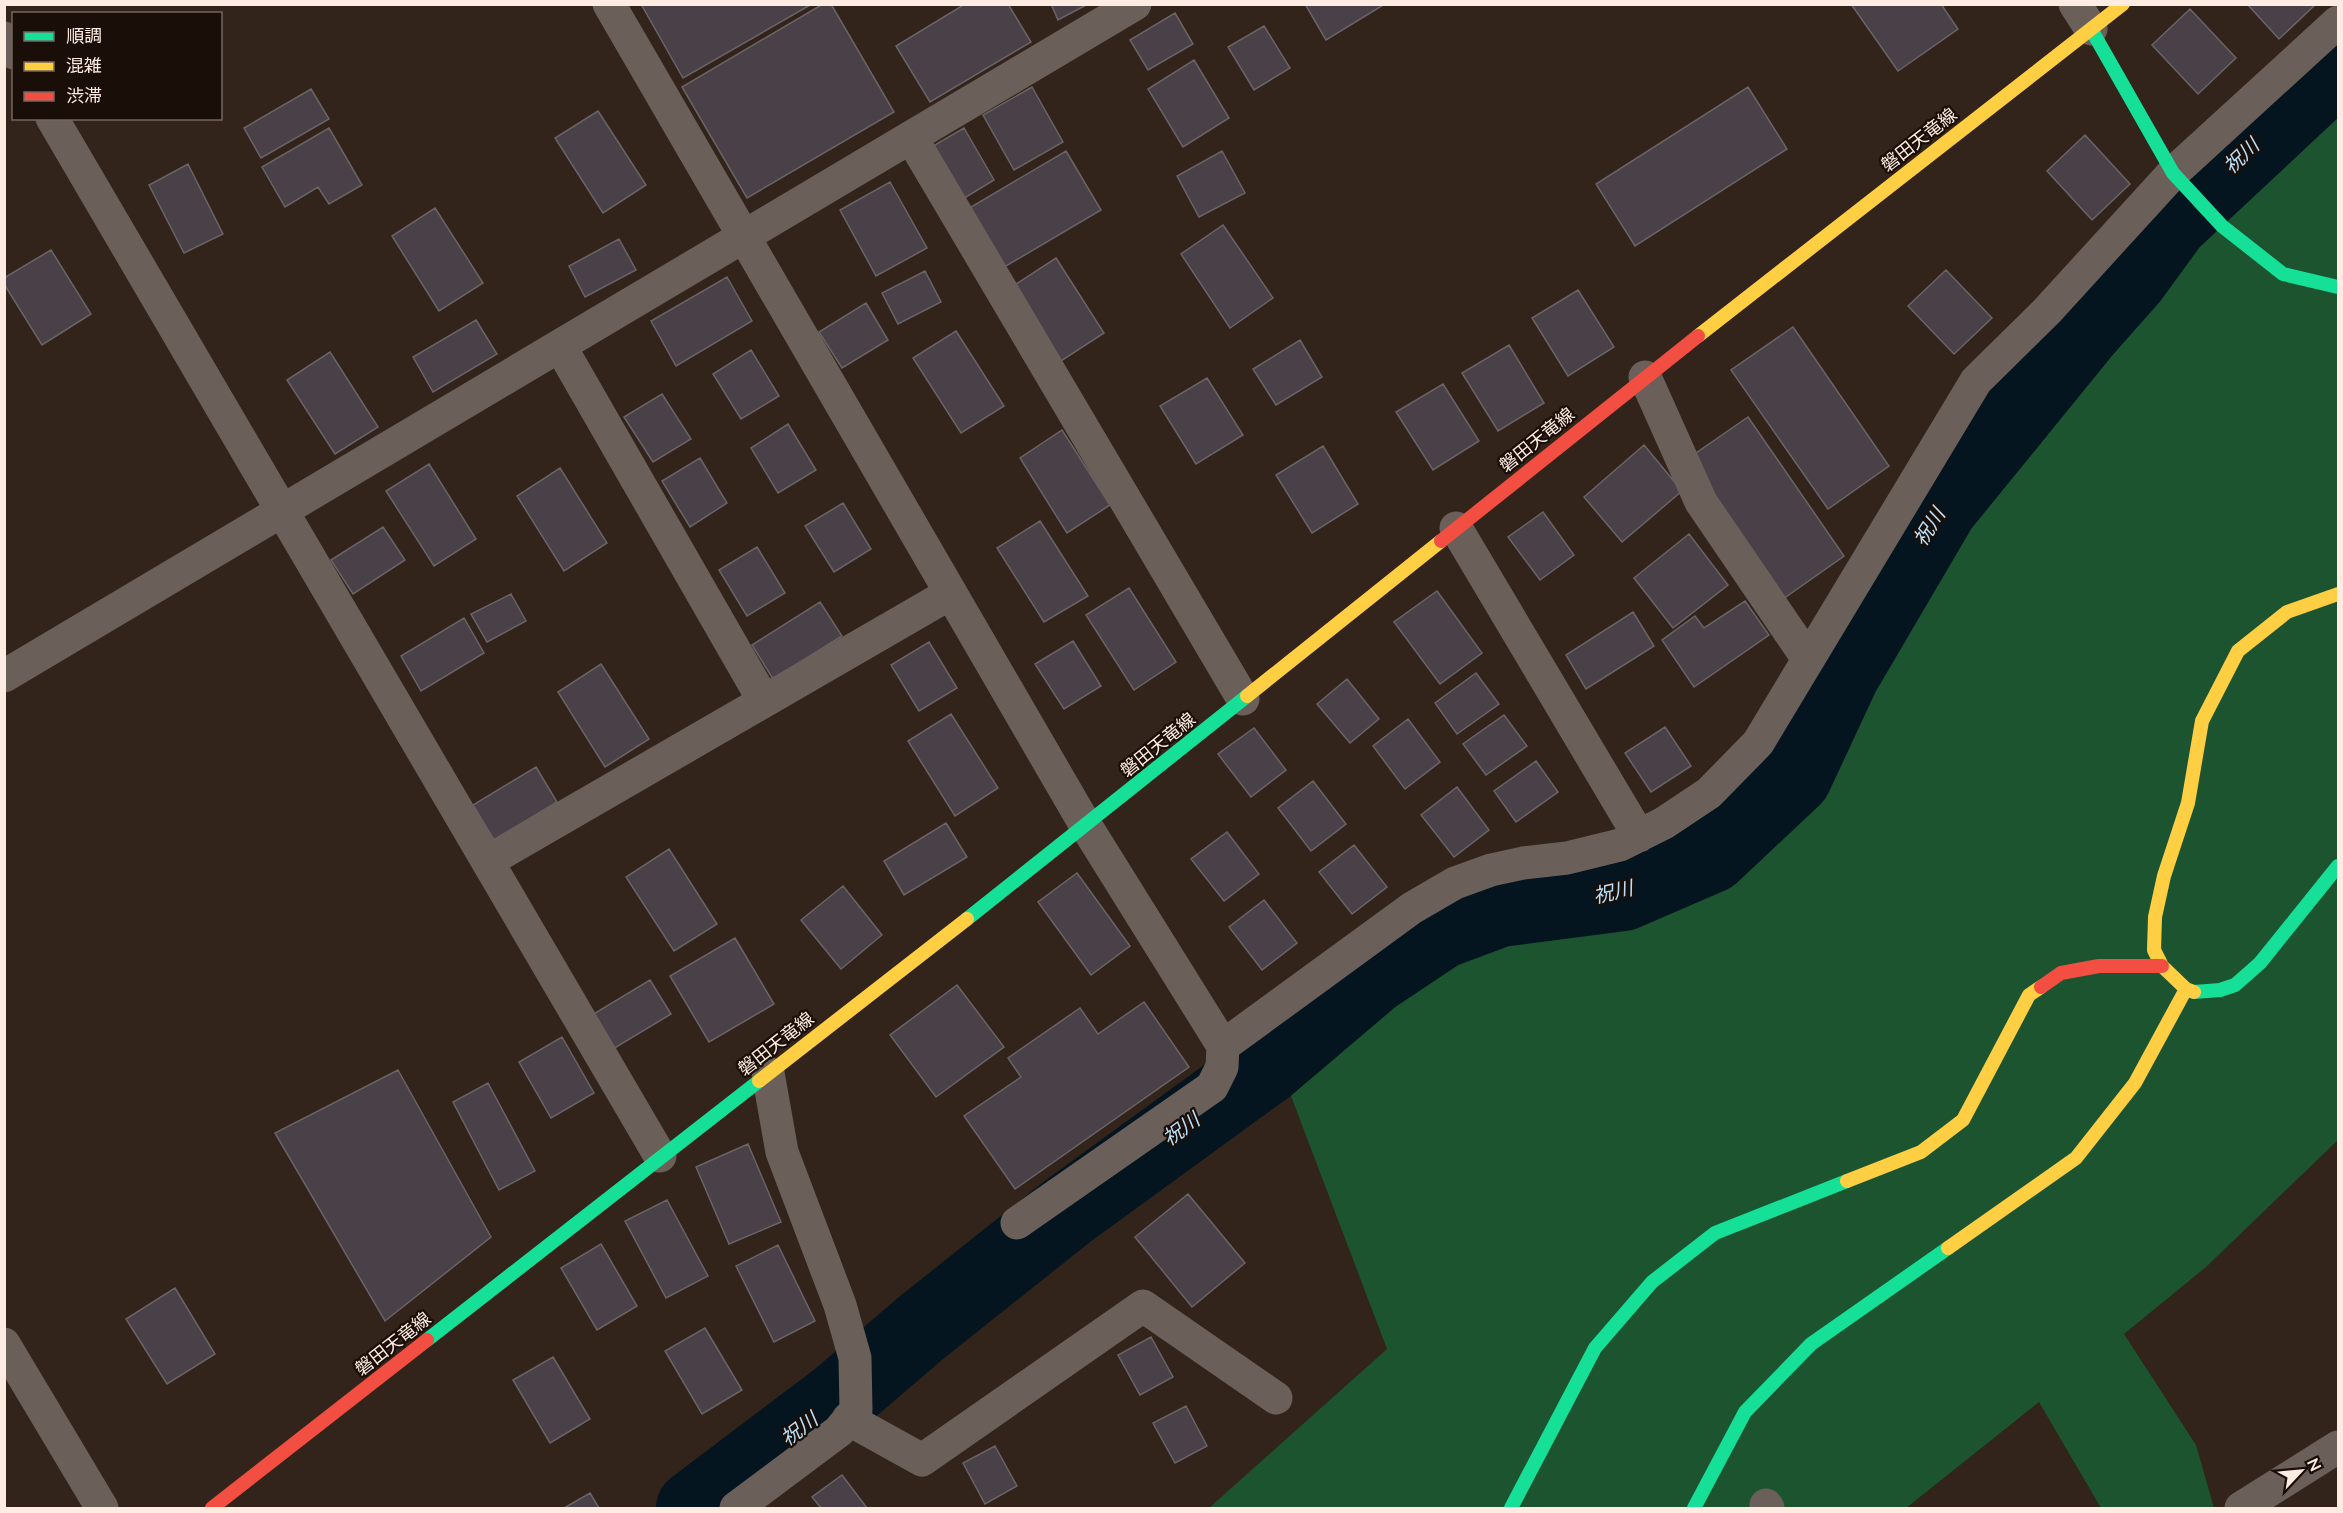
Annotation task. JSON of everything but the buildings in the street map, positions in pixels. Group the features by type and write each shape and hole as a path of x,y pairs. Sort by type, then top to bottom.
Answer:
{"street":[{"path":"609,4 1086,826 1223,1046 1222,1067 1212,1087 1017,1223"},
{"path":"4,676 1135,4"},
{"name":"磐田天竜線","path":"212,1509 660,1156 1086,826 1645,377 2083,17 2123,4"},
{"path":"2083,17 2177,177 2222,226 2283,274 2338,287"},
{"path":"1223,1046 1412,908 1455,883 1491,870 1523,863 1567,858 1620,845 1664,824 1709,793 1758,743 1976,381 2177,177 2338,22"},
{"path":"53,120 660,1156"},
{"path":"911,137 1243,699"},
{"path":"560,346 764,701"},
{"path":"1645,377 1701,502 1808,659"},
{"path":"1456,528 1639,836"},
{"path":"488,861 951,593"},
{"path":"2338,594 2287,612 2238,651 2202,721 2188,803 2164,876 2155,916 2154,950 2162,966 2186,989 2193,992 2211,991 2235,985 2260,963 2338,867"},
{"path":"1511,1509 1595,1348 1652,1282 1715,1233 1921,1152 1963,1120 2029,994 2061,973 2099,966 2162,966"},
{"path":"1694,1509 1745,1412 1811,1344 2076,1158 2135,1083 2186,989"},
{"path":"748,1505 839,1431 856,1410 855,1358 840,1305 782,1152 768,1073"},
{"path":"848,1419 922,1460 1143,1306 1276,1398"},
{"path":"4,1344 102,1509"},
{"path":"2241,1509 2338,1447"}],"green space":[{"path":"2338,69 2338,1140 2206,1267 2124,1334 2196,1445 2214,1508 2101,1508 2039,1402 1906,1508 1209,1508 1387,1349 1280,1067 1488,942 1709,896 1820,721 1926,530 2131,277"}],"waterway":[{"name":"祝川","path":"694,1508 837,1400 921,1328 1068,1211 1266,1067 1372,977 1441,931 1500,909 1623,893 1711,855 1794,777 1842,674 1940,507 2084,330 2131,277 2171,222 2338,66"}],"traffic: fast":[{"path":"2091,29 2173,173 2222,226 2283,274 2338,287"},
{"path":"967,919 1247,696"},
{"path":"2194,992 2220,990 2235,985 2260,963 2338,866"},
{"path":"427,1340 759,1081"},
{"path":"1511,1508 1595,1348 1652,1282 1715,1233 1847,1181"},
{"path":"1694,1508 1745,1412 1811,1344 1948,1248"}],"traffic: slow":[{"path":"1698,336 2123,4"},
{"path":"1247,696 1441,541"},
{"path":"2194,992 2186,989 2162,966 2154,950 2155,917 2164,876 2188,803 2202,721 2238,651 2287,612 2338,594"},
{"path":"759,1081 967,919"},
{"path":"1847,1181 1921,1152 1963,1120 2029,995 2041,987"},
{"path":"1948,1248 2076,1158 2135,1083 2186,989"}],"traffic: jam":[{"path":"1441,541 1698,336"},
{"path":"2041,987 2061,973 2099,966 2162,966"},
{"path":"212,1508 427,1340"}]}
